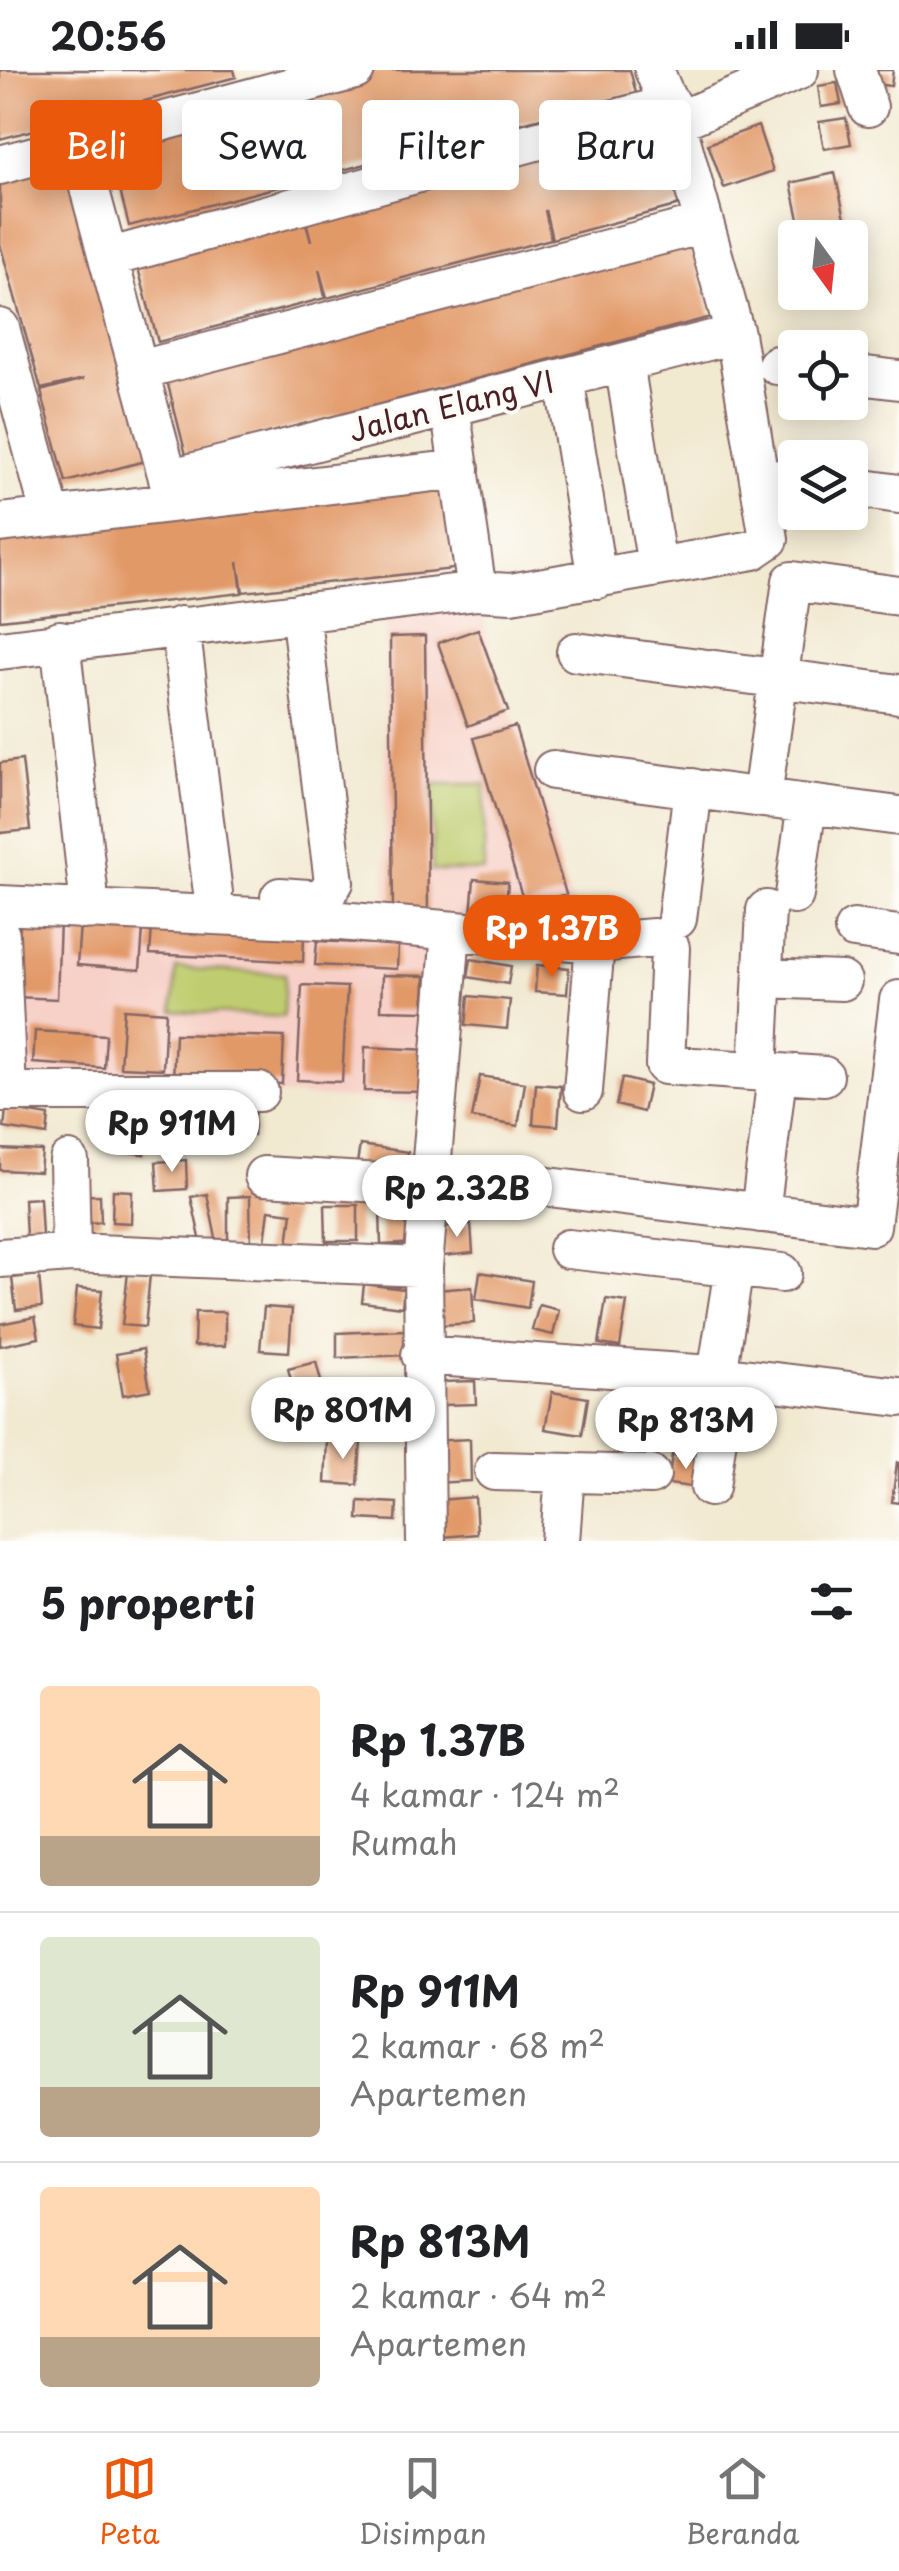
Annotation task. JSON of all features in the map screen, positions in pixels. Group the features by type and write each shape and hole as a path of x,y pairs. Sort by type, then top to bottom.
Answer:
{"street":[{"path":"162,124 354,70"},
{"path":"654,70 668,100"},
{"path":"691,107 799,70"},
{"path":"856,70 868,107"},
{"path":"111,256 539,147"},
{"path":"0,165 30,158"},
{"path":"0,650 477,590 511,593 753,550 768,538 735,334 691,176"},
{"path":"91,190 172,491"},
{"path":"140,370 704,224"},
{"path":"0,328 8,391 51,516"},
{"name":"Jalan Elang VI","path":"172,491 450,407 735,334"},
{"path":"624,362 657,566"},
{"path":"868,376 899,380"},
{"path":"564,378 597,580"},
{"path":"450,407 477,590"},
{"path":"0,523 172,491 460,469"},
{"path":"868,490 899,494"},
{"path":"762,798 792,581 899,596"},
{"path":"0,905 213,893 322,900 332,890 300,612"},
{"path":"180,626 213,893"},
{"path":"60,640 86,900"},
{"path":"576,652 899,694"},
{"path":"553,770 899,816"},
{"path":"677,919 694,788"},
{"path":"760,1213 766,1082 763,978 807,804"},
{"path":"86,900 594,943 654,938 670,948 664,1065 766,1082 824,1076"},
{"path":"854,929 899,935"},
{"path":"426,1541 423,1267 451,932"},
{"path":"0,935 3,1092 259,1092"},
{"path":"584,1091 594,943"},
{"path":"763,978 842,981"},
{"path":"524,1184 871,1226 899,1000"},
{"path":"68,1161 71,1254"},
{"path":"264,1176 431,1186"},
{"path":"568,1249 782,1274"},
{"path":"0,1258 71,1254 423,1267"},
{"path":"710,1488 734,1268"},
{"path":"421,1356 721,1375 899,1397"},
{"path":"494,1471 651,1475"},
{"path":"560,1541 564,1473"}],"shaded area":[{"path":"480,600 493,663 548,810 563,881 583,928 385,915 385,615"},
{"path":"15,913 444,935 435,1103 6,1082"}],"green space":[{"path":"433,784 485,784 484,871 432,871"},
{"path":"176,968 285,974 283,1017 173,1011"}],"building":[{"path":"0,70 234,70 236,77 148,100 30,100 30,131 0,139"},
{"path":"375,70 630,70 636,93 609,100 539,100 539,118 519,124 519,100 362,100 362,165 342,170 342,100 260,100"},
{"path":"875,70 893,70 891,86 874,84"},
{"path":"837,83 841,104 821,107 818,86"},
{"path":"846,118 851,144 824,149 819,122"},
{"path":"182,120 182,190 266,190 129,226 120,190 162,190 162,126"},
{"path":"758,126 773,171 724,188 708,144"},
{"path":"539,151 539,190 679,190 683,204 552,239 545,210 551,239 327,298 319,269 325,298 158,342 135,257 303,213 311,241 304,212 388,190 519,190 519,156"},
{"path":"30,173 30,190 78,190 152,459 66,482 41,391 84,379 41,389 0,244 0,182"},
{"path":"835,173 845,218 799,220 791,183"},
{"path":"689,232 711,317 186,455 164,369"},
{"path":"444,480 454,569 243,592 238,562 242,593 0,620 0,531"},
{"path":"478,629 508,711 468,726 438,643"},
{"path":"425,636 428,910 393,910 390,637"},
{"path":"515,726 566,894 525,906 474,738"},
{"path":"22,760 30,830 0,833 0,763"},
{"path":"474,879 508,882 505,916 471,914"},
{"path":"20,920 60,921 57,999 17,997"},
{"path":"80,924 143,929 140,970 77,965"},
{"path":"152,927 304,936 303,962 150,954"},
{"path":"317,941 398,945 397,969 315,965"},
{"path":"471,959 511,966 508,984 468,977"},
{"path":"537,965 569,968 567,994 535,992"},
{"path":"382,975 425,976 424,1011 381,1010"},
{"path":"302,985 347,987 342,1082 297,1080"},
{"path":"469,996 510,1000 507,1029 466,1025"},
{"path":"124,1009 166,1012 163,1069 120,1067"},
{"path":"35,1031 106,1035 104,1068 33,1063"},
{"path":"175,1034 284,1037 282,1084 173,1080"},
{"path":"365,1047 431,1050 430,1092 364,1091"},
{"path":"480,1076 525,1083 518,1126 472,1118"},
{"path":"622,1078 649,1085 643,1112 616,1105"},
{"path":"536,1084 561,1086 558,1126 533,1124"},
{"path":"228,1105 255,1106 253,1135 227,1133"},
{"path":"6,1109 49,1116 47,1135 4,1128"},
{"path":"116,1115 149,1119 144,1154 112,1150"},
{"path":"360,1145 408,1152 403,1182 355,1175"},
{"path":"0,1149 42,1151 40,1172 0,1170"},
{"path":"186,1160 187,1189 158,1191 156,1162"},
{"path":"113,1190 132,1191 131,1223 112,1222"},
{"path":"207,1194 219,1253 204,1256 191,1197"},
{"path":"100,1195 101,1222 75,1224 73,1196"},
{"path":"250,1196 251,1246 228,1247 228,1197"},
{"path":"40,1198 43,1254 27,1255 24,1199"},
{"path":"325,1205 358,1205 358,1241 326,1241"},
{"path":"412,1207 414,1243 381,1245 380,1209"},
{"path":"269,1210 292,1213 286,1260 263,1257"},
{"path":"471,1224 473,1253 444,1256 441,1227"},
{"path":"128,1272 150,1274 145,1327 122,1325"},
{"path":"480,1272 532,1281 528,1308 476,1299"},
{"path":"39,1275 42,1307 16,1310 12,1278"},
{"path":"364,1284 404,1289 402,1307 362,1302"},
{"path":"472,1287 474,1323 440,1325 437,1290"},
{"path":"77,1288 102,1290 98,1329 73,1326"},
{"path":"606,1299 627,1302 620,1347 599,1344"},
{"path":"539,1305 559,1310 553,1335 532,1330"},
{"path":"264,1307 292,1309 289,1352 260,1350"},
{"path":"195,1312 225,1312 225,1346 194,1346"},
{"path":"35,1317 39,1338 0,1346 0,1324"},
{"path":"405,1330 406,1355 337,1358 337,1333"},
{"path":"143,1349 150,1390 123,1395 116,1354"},
{"path":"316,1362 327,1404 300,1411 288,1369"},
{"path":"475,1381 476,1404 442,1405 441,1382"},
{"path":"397,1389 398,1422 361,1424 360,1391"},
{"path":"552,1392 588,1398 582,1435 545,1429"},
{"path":"635,1399 657,1401 654,1432 632,1430"},
{"path":"680,1404 705,1408 701,1439 676,1436"},
{"path":"470,1439 471,1481 433,1483 431,1441"},
{"path":"327,1440 361,1442 358,1485 325,1483"},
{"path":"672,1455 704,1459 700,1488 668,1484"},
{"path":"899,1463 899,1503 892,1502"},
{"path":"475,1497 477,1534 442,1537 439,1500"},
{"path":"359,1501 397,1503 396,1521 358,1519"}]}
